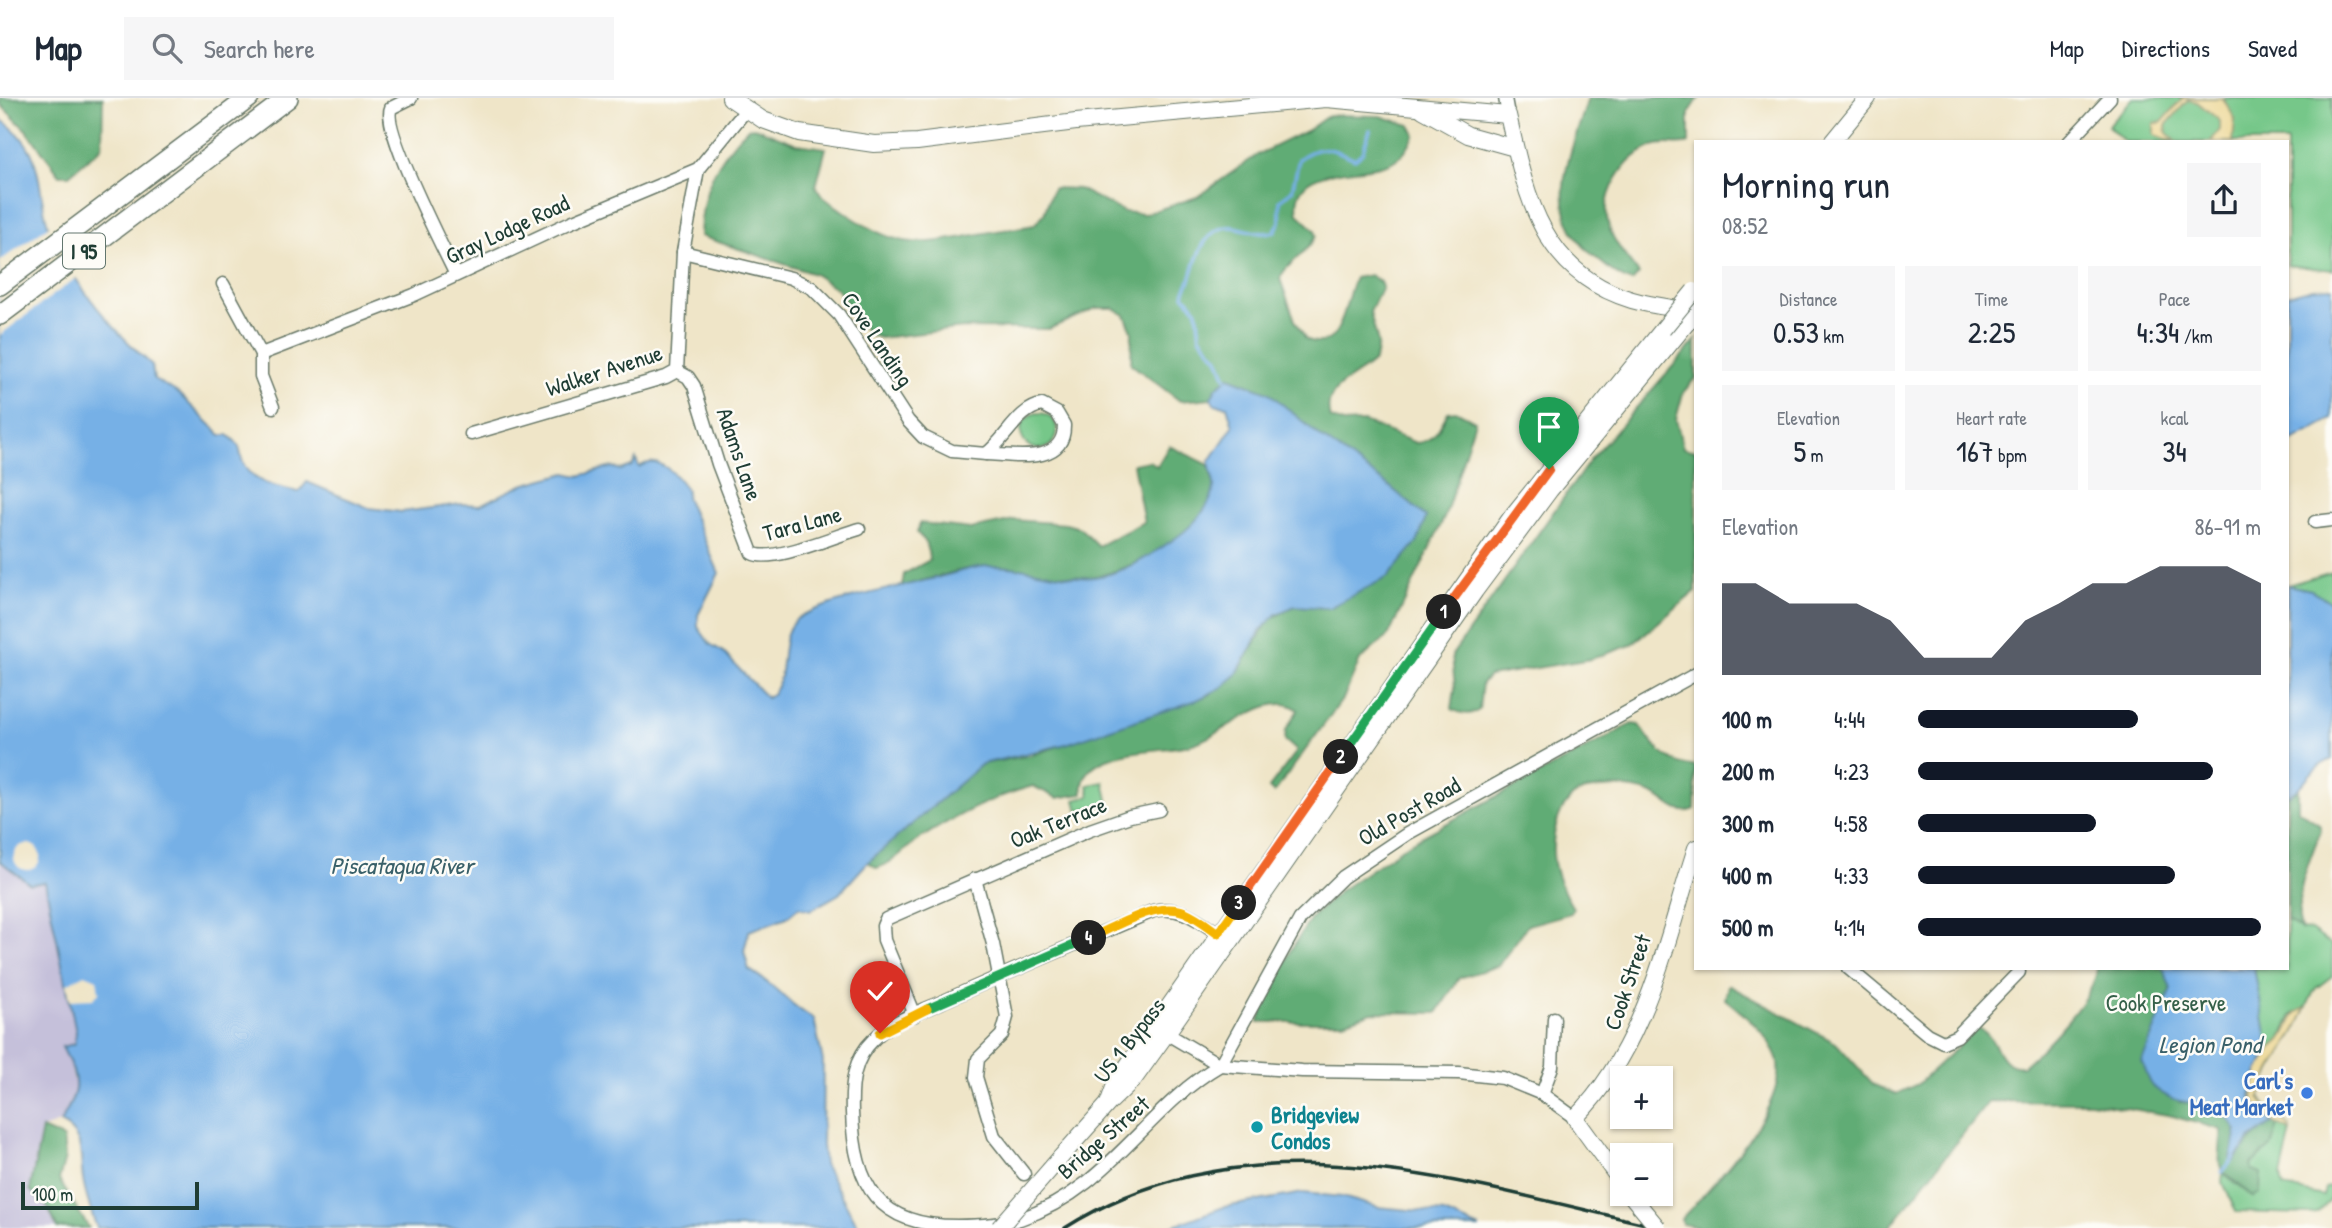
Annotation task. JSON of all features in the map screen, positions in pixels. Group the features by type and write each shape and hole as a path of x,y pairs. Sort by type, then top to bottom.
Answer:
{"highway":[{"name":"I 95","path":"0,285 249,98"},
{"name":"I 95","path":"0,315 288,98"}],"main road":[{"path":"730,98 776,126 824,139 896,144 1265,103 1325,99 1365,99 1420,109 1508,115 1536,217 1553,246 1575,267 1602,286 1630,299 1694,312"},
{"path":"1834,140 1868,98"},
{"path":"1420,109 1468,135 1516,148"},
{"path":"999,1228 1108,1104 1116,1082 1161,1030 1512,516 1670,332 1694,292"},
{"path":"1670,332 1694,314"},
{"name":"Cook Street","path":"1575,1118 1601,1089 1629,1045 1694,854"},
{"name":"US 1 Bypass","path":"1161,1030 1186,1005 1224,937"},
{"path":"1575,1118 1610,1166"},
{"path":"1640,1206 1658,1228"}],"street":[{"path":"411,98 395,105 388,113 391,128 456,275"},
{"path":"1505,98 1508,115"},
{"path":"2071,140 2110,98"},
{"name":"Gray Lodge Road","path":"261,354 414,295 571,222 698,169 746,110"},
{"name":"Walker Avenue","path":"471,434 666,377 677,371 683,252 698,169"},
{"name":"Cove Landing","path":"683,252 791,278 812,288 839,315 908,421 923,437 952,451 986,454 1050,453 1061,444 1064,425 1049,408 1033,406 1019,416 1002,442 986,454"},
{"path":"223,284 261,354 261,376 272,407"},
{"name":"Adams Lane","path":"677,371 688,377 694,386 718,464 750,550 756,556"},
{"path":"2315,522 2332,520"},
{"name":"Tara Lane","path":"756,556 783,552 859,529"},
{"name":"Old Post Road","path":"1220,1065 1300,919 1343,877 1407,835 1694,675"},
{"name":"Oak Terrace","path":"915,1014 888,952 884,923 897,912 1103,826 1159,810"},
{"path":"975,880 1000,977 1006,1027 1002,1035 978,1059 976,1077 994,1136 1024,1174"},
{"path":"915,1014 1159,910 1186,912 1224,937"},
{"path":"1850,970 1927,1034 1943,1042 1957,1036 2018,972"},
{"name":"Bridge Street","path":"915,1014 885,1029 865,1048 855,1068 852,1088 853,1141 860,1174 869,1191 893,1212 907,1219 933,1224 1007,1222 1058,1202 1112,1164 1198,1080 1220,1065"},
{"path":"1542,1094 1552,1068 1553,1018"},
{"path":"1161,1030 1220,1065 1302,1071 1476,1074 1516,1082 1542,1094 1575,1118"}],"shaded area":[{"path":"0,861 30,884 45,882 76,1032 69,1061 77,1093 60,1123 42,1129 49,1209 57,1228 0,1228"}],"green space":[{"path":"0,98 103,98 102,147 69,175 60,175 27,131 0,104"},
{"path":"1588,98 1699,98 1689,113 1689,143 1658,145 1641,152 1624,168 1610,192 1607,218 1615,240 1639,274 1632,282 1617,275 1596,258 1579,240 1568,222 1564,182"},
{"path":"2133,98 2332,98 2332,270 2289,265 2289,140 2123,140 2108,126"},
{"path":"1329,115 1380,116 1410,125 1415,135 1395,160 1383,165 1317,177 1305,185 1298,197 1298,214 1315,230 1316,236 1280,279 1295,320 1306,339 1319,342 1328,340 1335,333 1341,323 1355,278 1370,275 1380,282 1382,287 1370,312 1378,343 1375,360 1336,390 1328,407 1330,418 1343,423 1364,422 1416,443 1432,437 1448,412 1456,411 1475,421 1445,516 1389,635 1360,660 1344,697 1274,793 1269,788 1297,751 1285,740 1286,730 1298,710 1290,705 1262,708 1194,744 1122,754 1106,760 1093,767 1085,778 1083,794 1057,798 1033,786 988,802 931,832 877,868 868,862 982,764 1032,755 1209,695 1236,675 1270,619 1295,606 1329,608 1366,588 1426,517 1388,485 1321,437 1268,392 1229,377 1216,388 1211,398 1180,401 1131,364 1132,331 1125,315 1113,308 1096,308 1049,329 964,328 880,338 868,334 837,289 814,274 700,236 703,205 719,164 748,128 754,127 797,144 826,148 816,186 824,198 862,224 894,239 908,242 939,241 1034,225 1044,214 1053,188 1079,189 1124,212 1145,214 1197,197 1257,155 1308,130"},
{"path":"1694,342 1694,379 1683,393 1676,419 1683,448 1694,451 1694,593 1631,645 1591,659 1489,676 1482,683 1479,710 1466,714 1452,709 1455,688 1452,655 1591,459"},
{"path":"1039,413 1052,418 1057,431 1052,444 1039,449 1026,444 1021,431 1026,418"},
{"path":"1169,446 1209,465 1214,486 1210,502 1199,518 1183,533 1142,559 1121,569 1086,577 990,566 957,571 902,586 904,574 930,560 925,541 917,533 920,523 971,529 1014,520 1066,524 1080,528 1098,546 1144,522 1133,464 1149,461 1157,466"},
{"path":"2332,572 2332,603 2311,590 2289,584"},
{"path":"1632,724 1639,725 1656,747 1669,758 1694,767 1694,809 1689,811 1677,810 1657,796 1636,789 1587,790 1569,800 1558,819 1553,853 1559,881 1573,908 1571,913 1528,925 1498,966 1459,978 1437,1013 1372,1012 1344,1022 1258,1022 1292,948 1311,918 1341,890 1408,844"},
{"path":"1104,782 1109,804 1078,811 1075,800 1090,796 1088,785"},
{"path":"2298,790 2298,810 2319,824 2321,830 2300,892 2301,929 2289,921 2289,795"},
{"path":"2289,921 2301,929 2311,930 2332,945 2332,976 2315,989 2306,1008 2292,1015 2281,1040 2269,1050 2254,970 2289,970"},
{"name":"Cook Preserve","path":"2096,970 2164,970 2171,988 2161,1019 2180,1102 2206,1105 2226,1116 2237,1131 2231,1159 2235,1160 2247,1144 2262,1131 2273,1123 2278,1125 2271,1147 2251,1164 2252,1170 2261,1173 2260,1193 2253,1197 2222,1170 2219,1158 2222,1130 2168,1115 2090,1102 1989,1101 1889,1228 1702,1228 1682,1224 1681,1219 1746,1144 1772,1099 1778,1078 1774,1050 1748,1018 1725,999 1728,985 1836,1043 1874,1085 1896,1094 1918,1084 1978,1028 1985,1032 2008,1063 2023,1066 2079,1007"},
{"path":"2278,1125 2291,1131 2281,1176 2283,1187 2323,1196 2325,1188 2332,1186 2331,1200 2317,1213 2236,1212 2222,1180 2223,1174 2253,1197 2251,1165 2271,1147"},
{"path":"42,1129 63,1138 65,1158 59,1180 89,1228 57,1228 49,1209 30,1190"}],"sand":[{"path":"2183,98 2223,98 2235,119 2233,140 2212,140 2220,130 2220,121 2197,102 2188,100 2166,125 2167,133 2175,140 2154,135 2154,124 2162,122"},
{"path":"2306,1008 2270,1073 2260,1097 2269,1111 2290,1126 2291,1131 2266,1117 2254,1098 2253,1088 2260,1064 2280,1041 2293,1017"}],"water":[{"name":"Piscataqua River","path":"0,119 17,132 28,146 55,243 86,293 111,324 152,365 154,379 178,393 221,435 228,435 234,440 245,467 255,478 299,492 307,482 369,508 402,512 461,504 480,505 522,485 566,473 579,476 612,467 621,470 632,466 636,459 639,467 660,464 678,478 687,491 686,497 719,573 698,615 698,627 710,644 722,651 767,698 775,690 779,680 784,644 793,622 819,608 980,567 1010,567 1076,577 1104,575 1130,566 1166,545 1194,522 1205,509 1212,494 1214,484 1210,461 1233,426 1227,406 1214,404 1211,398 1216,388 1229,377 1268,392 1321,437 1388,485 1426,517 1418,541 1388,577 1329,608 1295,606 1276,614 1261,630 1236,675 1221,688 1197,700 1066,744 982,764 868,862 839,894 811,910 799,907 787,917 749,931 744,951 749,970 814,1019 823,1061 824,1164 859,1228 97,1228 84,1185 78,1142 75,1135 60,1123 71,1102 75,1086 75,1078 62,1047 74,1044 76,1032 45,882 30,884 0,861"},
{"path":"2332,287 2332,419 2289,443 2289,294 2313,288"},
{"path":"2289,585 2311,590 2332,603 2332,759 2316,768 2289,795"},
{"name":"Legion Pond","path":"2164,970 2254,970 2269,1050 2258,1071 2251,1095 2253,1102 2273,1123 2250,1139 2234,1161 2231,1159 2237,1131 2229,1119 2209,1107 2164,1094 2153,1086 2142,1061 2171,989"},
{"path":"1303,1193 1342,1197 1377,1207 1444,1213 1480,1228 1166,1228 1224,1207"}],"pier":[{"path":"51,224 68,260 80,275 0,335 0,261"},
{"path":"27,844 36,848 40,857 36,866 27,870 18,866 14,857 18,848"},
{"path":"85,974 97,979 99,993 93,999 70,1000 67,984"}],"waterway":[{"path":"1226,378 1218,358 1200,337 1197,310 1184,295 1202,246 1214,232 1222,228 1274,232 1280,222 1280,200 1292,191 1299,159 1321,149 1340,152 1355,159 1362,153 1370,130"},
{"path":"2222,1172 2234,1158"}],"railway":[{"path":"1065,1228 1137,1192 1210,1172 1285,1165 1360,1167 1436,1178 1663,1228"}],"place":[{"name":"Carl's Meat Market","path":"2307,1093"},
{"name":"Bridgeview Condos","path":"1257,1127"}],"route":[{"path":"880,1033 895,1023 971,989 1153,911 1167,909 1186,912 1218,933 1512,516 1549,469"}]}
